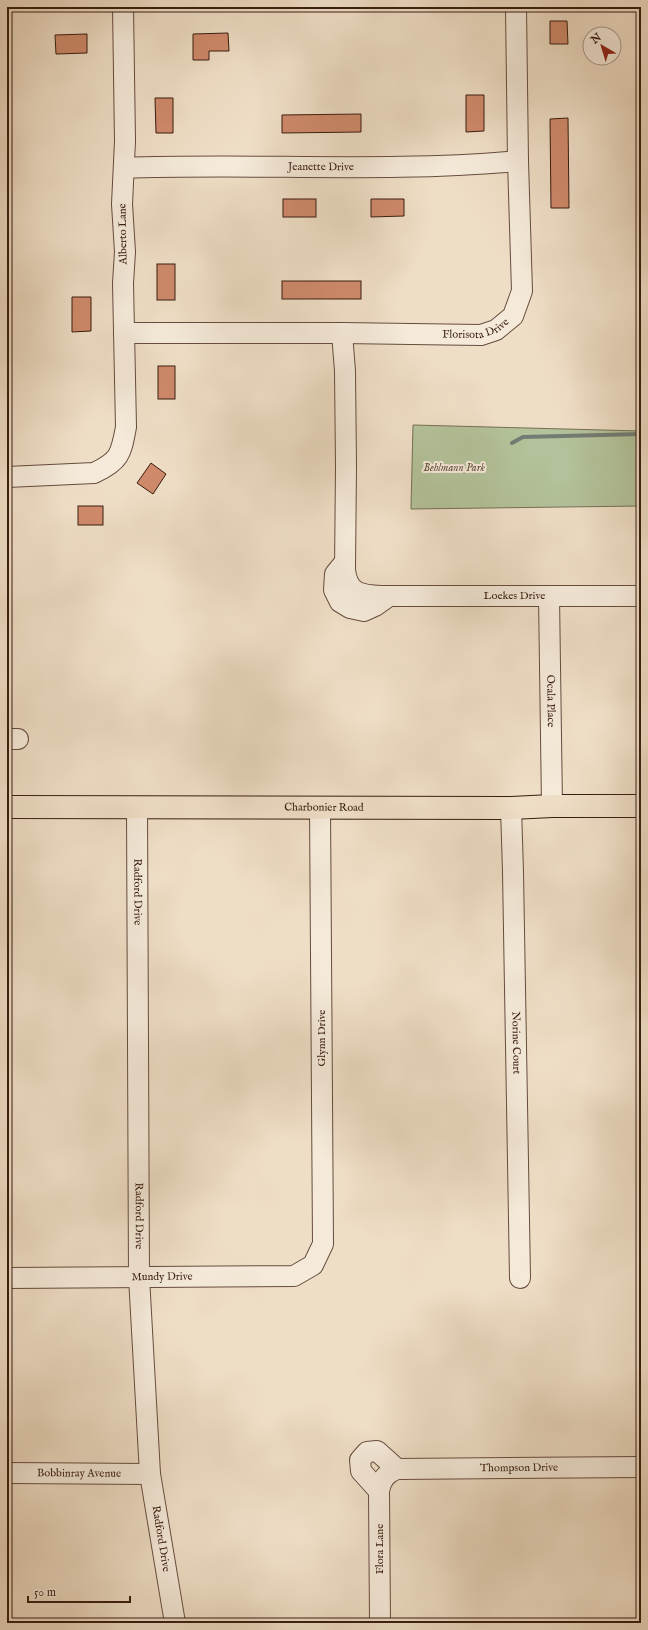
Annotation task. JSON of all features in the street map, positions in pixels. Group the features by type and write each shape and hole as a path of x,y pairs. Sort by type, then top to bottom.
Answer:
{"main road":[{"name":"Charbonier Road","path":"7,807 511,808 552,806 641,806"}],"street":[{"name":"Alberto Lane","path":"7,477 94,473 107,467 122,450 126,427 123,283 125,252 122,204 125,141 123,7"},
{"name":"Florisota Drive","path":"124,333 342,333 482,335 496,330 513,316 522,291 518,161 516,7"},
{"name":"Jeanette Drive","path":"124,168 407,167 474,165 518,161"},
{"name":"Loekes Drive","path":"342,333 345,414 345,561 346,579 349,586 356,592 366,595 389,596 641,596"},
{"name":"Ocala Place","path":"549,596 552,806"},
{"name":"Radford Drive","path":"137,807 139,1277 150,1474 175,1623"},
{"name":"Glynn Drive","path":"313,1265 323,1244 320,808"},
{"name":"Norine Court","path":"511,808 520,1278"},
{"name":"Mundy Drive","path":"7,1278 294,1276 313,1265"},
{"name":"Thompson Drive","path":"387,1479 641,1467"},
{"name":"Bobbinray Avenue","path":"7,1473 150,1474"},
{"name":"Flora Lane","path":"380,1623 387,1479"}],"green space":[{"name":"Behlmann Park","path":"413,425 641,431 641,506 411,509"}],"building":[{"path":"550,21 567,21 568,44 550,44"},
{"path":"228,33 229,51 209,51 209,60 193,60 193,34"},
{"path":"87,34 87,53 56,54 55,35"},
{"path":"466,95 484,95 484,131 466,132"},
{"path":"155,98 173,98 173,133 156,133"},
{"path":"361,114 361,132 282,133 282,115"},
{"path":"568,118 569,208 551,208 550,119"},
{"path":"283,199 316,199 316,217 283,217"},
{"path":"371,199 404,199 404,216 371,217"},
{"path":"157,264 175,264 175,300 157,300"},
{"path":"282,281 361,281 361,299 282,299"},
{"path":"72,297 91,297 91,331 72,332"},
{"path":"158,366 175,366 175,399 158,399"},
{"path":"151,463 166,474 153,494 137,483"},
{"path":"78,506 103,506 103,525 78,525"}],"waterway":[{"path":"512,443 523,437 641,434"}]}
